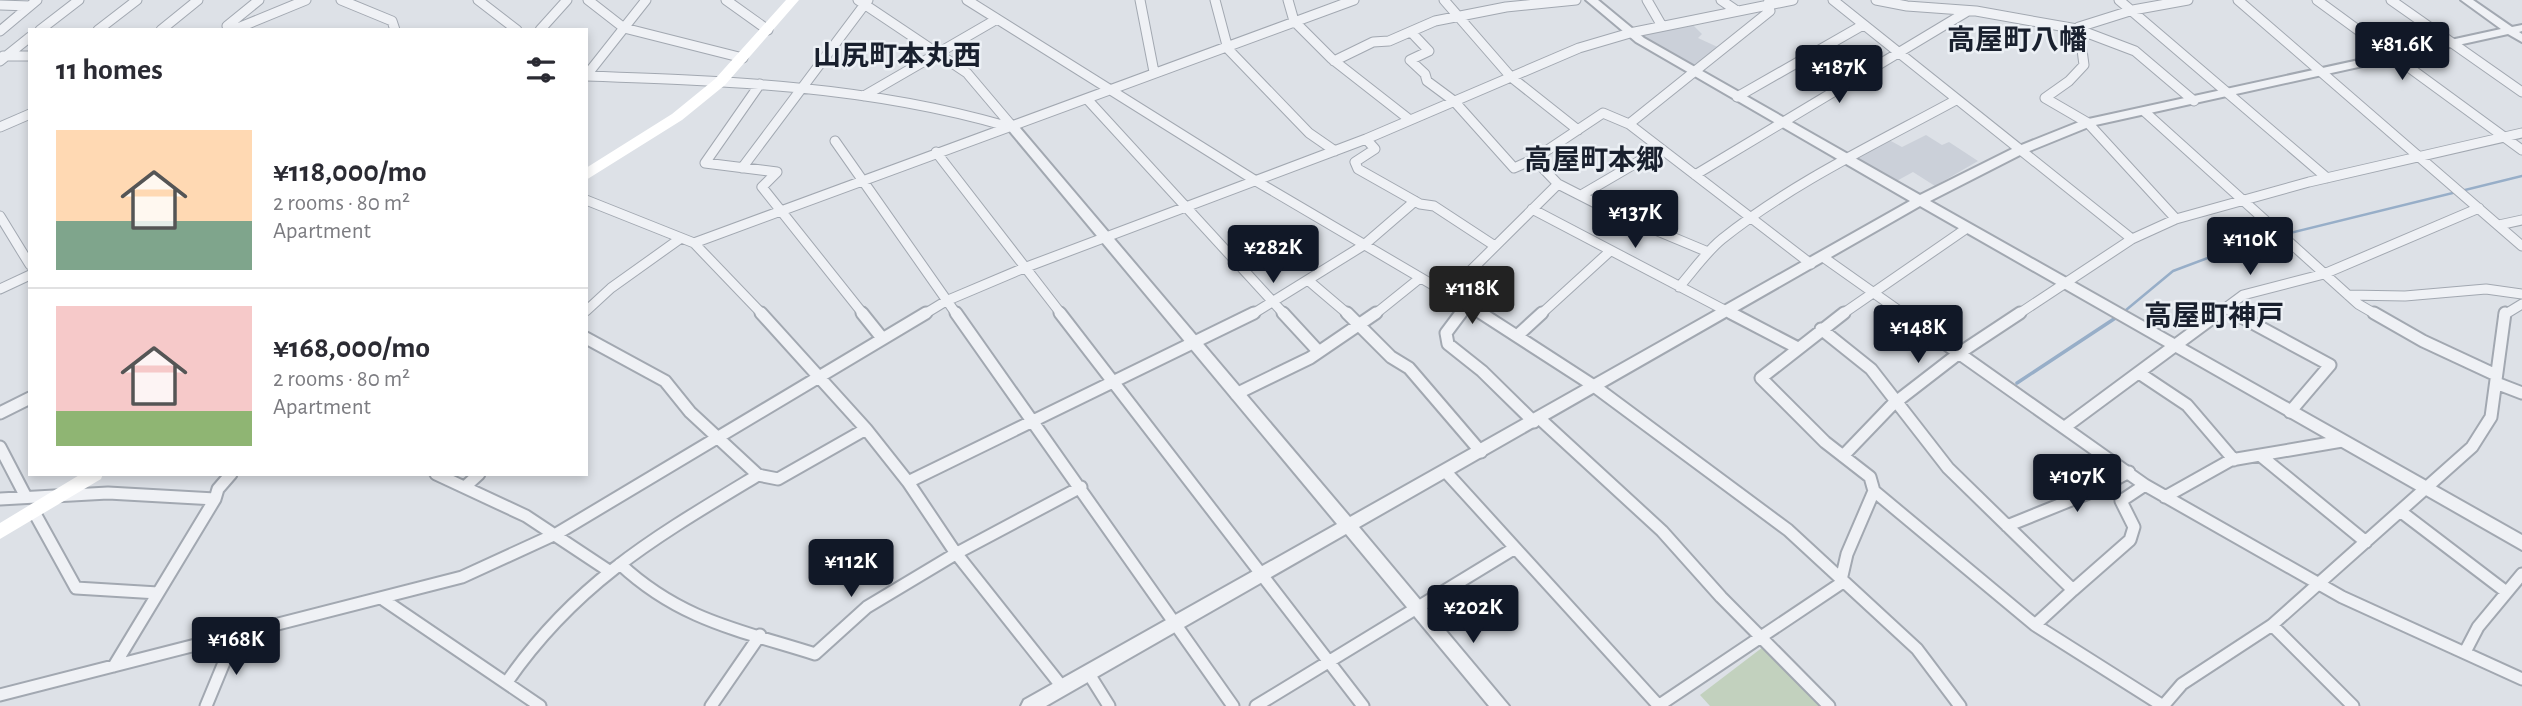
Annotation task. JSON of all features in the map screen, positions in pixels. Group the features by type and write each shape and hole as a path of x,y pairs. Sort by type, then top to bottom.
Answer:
{"main road":[{"path":"588,174 677,117 720,82 793,0"},
{"path":"0,532 30,504 63,494 92,476"}],"street":[{"path":"43,28 79,0"},
{"path":"101,28 137,0"},
{"path":"163,28 198,0"},
{"path":"228,28 227,26 259,0"},
{"path":"235,28 306,0"},
{"path":"341,0 388,18 394,28"},
{"path":"478,0 514,28"},
{"path":"542,28 567,0"},
{"path":"589,0 624,28 743,58"},
{"path":"588,73 646,0"},
{"path":"726,0 768,30"},
{"path":"967,0 1256,181 1518,335 1594,386 1753,502 1917,649 1960,706"},
{"path":"1140,0 1154,72"},
{"path":"1215,0 1227,46 1309,133 1335,151"},
{"path":"1288,0 1294,21 1334,61 1410,120"},
{"path":"694,243 1354,0"},
{"path":"1444,0 1511,77 1578,130"},
{"path":"1334,61 1373,42 1384,42 1411,32 1419,26 1457,15 1505,4 1576,0"},
{"path":"1591,0 1630,33 1695,73 2522,543"},
{"path":"1647,0 1662,26"},
{"path":"1721,0 1737,11"},
{"path":"0,695 384,600 462,578 558,533 946,301 1024,268 1366,139 1579,48 1630,33 1737,11 1767,2 1793,0"},
{"path":"1833,0 2018,151 2132,239"},
{"path":"1876,0 1972,11 2077,29 2135,51 2194,101"},
{"path":"1971,0 1972,11"},
{"path":"2119,0 2327,178"},
{"path":"2077,29 2133,10 2188,0"},
{"path":"2238,0 2424,158 2522,246"},
{"path":"2317,0 2522,150"},
{"path":"2391,0 2522,92"},
{"path":"2466,0 2518,32"},
{"path":"742,167 864,2 967,73 1500,706"},
{"path":"1629,124 1770,11 1767,2"},
{"path":"0,5 33,3"},
{"path":"0,31 33,3"},
{"path":"1695,176 1781,122 1972,11"},
{"path":"864,96 997,19"},
{"path":"1737,97 1863,25"},
{"path":"2077,29 2084,65 2069,81 2045,98 2088,123 2176,219"},
{"path":"1411,32 1429,51 1410,60 1425,74 1427,81 1454,102 1514,168 1534,159 1603,113 1629,124 1749,219 1871,294 2145,485 2320,584 2522,678"},
{"path":"1030,706 1482,452 1919,201 2018,151 2088,123 2320,71 2518,32"},
{"path":"2,57 28,38"},
{"path":"2,57 28,57"},
{"path":"588,76 800,87 957,110 1009,126"},
{"path":"760,84 705,163 778,172 762,187 882,338"},
{"path":"1087,99 1320,352"},
{"path":"1679,287 1708,252 1749,219 1847,159 1956,100"},
{"path":"2145,112 2347,295 2423,341 2522,393"},
{"path":"0,127 28,115"},
{"path":"1843,456 1897,401 1958,354 2132,239 2176,219 2327,178 2424,158 2522,133"},
{"path":"1366,139 1375,149 1355,162 1358,169 1424,206 1434,206 1495,246"},
{"path":"835,141 1233,706"},
{"path":"1583,194 1660,149"},
{"path":"936,152 1363,706"},
{"path":"1534,159 1558,184 1583,194 1617,214 1708,252"},
{"path":"1447,294 1558,184"},
{"path":"908,482 1273,304 1364,245 1415,201"},
{"path":"588,203 694,243 715,262 866,429 908,482 957,554 1063,688"},
{"path":"2065,427 2243,295 2324,274 2479,208"},
{"path":"1532,209 1608,254 1728,310 1796,347"},
{"path":"0,216 28,262"},
{"path":"2499,225 2522,220"},
{"path":"1967,228 1796,347 1760,378 1843,456 1870,477 1874,491 2035,625 2163,706 2182,684 2272,625 2425,489 2484,432 2491,416 2503,316 2509,309 2522,304"},
{"path":"588,309 611,288 681,238"},
{"path":"1518,335 1608,254"},
{"path":"0,289 28,276"},
{"path":"1236,394 1320,352 1360,326 1420,278"},
{"path":"1309,281 1391,356 1409,368 1445,405 1451,419 1482,452"},
{"path":"2347,295 2380,297 2469,289 2508,289 2522,294"},
{"path":"1467,305 1446,333 1448,345 1482,371 1662,531 1760,638 1829,706"},
{"path":"2225,308 2330,365 2290,412"},
{"path":"1821,329 1871,369 1948,468 2073,590"},
{"path":"588,339 665,381 690,412 719,436 758,475 778,479 866,429"},
{"path":"2139,373 2187,405 2234,460"},
{"path":"0,413 28,398"},
{"path":"2165,497 2234,460 2342,441"},
{"path":"0,447 76,588 158,593"},
{"path":"2261,457 2366,542"},
{"path":"1446,472 1659,706 1842,581 1847,554 1874,491"},
{"path":"2007,526 2096,490 2129,472"},
{"path":"507,682 536,640 563,611 614,567 661,533 758,475"},
{"path":"114,666 215,499 218,489 229,476"},
{"path":"442,476 467,485 558,533 669,604 696,617 815,654 867,607 957,554 1081,487"},
{"path":"467,485 477,476"},
{"path":"2035,625 2130,540 2134,527 2121,501 2145,485"},
{"path":"63,494 188,495 215,499"},
{"path":"0,499 30,504"},
{"path":"2400,511 2505,591"},
{"path":"1256,706 1515,548"},
{"path":"2465,652 2478,627 2501,603 2505,591 2522,574"},
{"path":"384,600 540,706"},
{"path":"2272,625 2353,706"},
{"path":"711,706 760,635"},
{"path":"206,706 235,636"},
{"path":"1089,674 1109,706"}],"shaded area":[{"path":"1690,22 1702,34 1698,38 1722,49 1694,71 1632,33"},
{"path":"1926,135 1942,145 1949,142 1978,161 1935,186 1913,172 1893,183 1852,160 1889,140 1902,147"}],"green space":[{"path":"1763,647 1819,706 1710,706 1700,695"}],"waterway":[{"path":"2120,315 2173,271 2245,244 2522,176"},
{"path":"2017,383 2120,315"}],"district":[{"name":"高屋町八幡","path":"2017,39"},
{"name":"山尻町本丸西","path":"897,55"},
{"name":"高屋町本郷","path":"1594,159"},
{"name":"高屋町神戸","path":"2214,315"}]}
